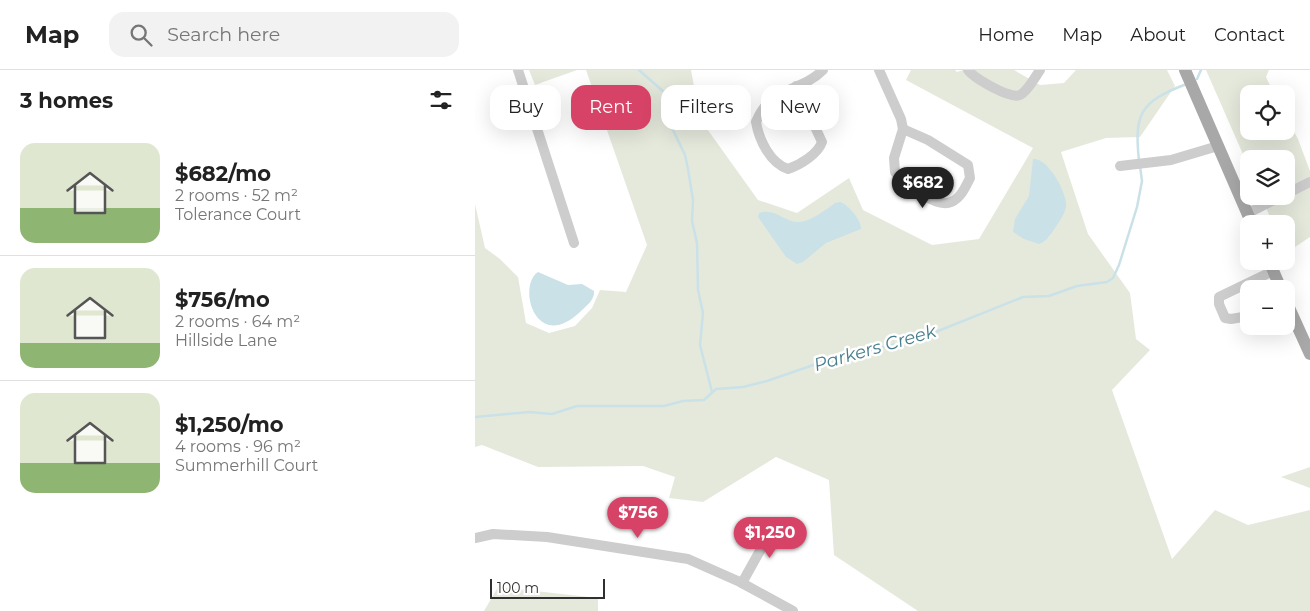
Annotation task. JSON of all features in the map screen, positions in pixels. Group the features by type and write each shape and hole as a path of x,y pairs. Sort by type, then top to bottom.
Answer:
{"main road":[{"path":"1185,70 1249,215"},
{"path":"1295,321 1310,354"}],"street":[{"path":"518,70 574,243"},
{"path":"798,85 813,78 823,70"},
{"path":"879,70 901,119 903,129 894,158 895,172 905,183 934,201 947,204 954,202 970,178 968,165 950,152 903,129"},
{"path":"968,70 1006,94 1014,96 1021,95 1040,70"},
{"path":"796,86 822,142 820,148 789,169 777,164 762,141 756,122 765,103 796,86"},
{"path":"1120,166 1171,160 1201,153 1218,146"},
{"path":"1295,190 1310,182"},
{"path":"1254,215 1269,205"},
{"path":"1248,280 1264,270"},
{"path":"1240,284 1219,297 1219,304 1225,318 1240,318"},
{"path":"742,583 776,522"},
{"path":"475,538 485,535 519,535 584,541 627,550 666,554 700,563 793,611"}],"shaded area":[{"path":"529,70 577,70 535,85"},
{"path":"586,70 691,70 694,85 661,85 661,130 708,130 758,200 797,213 849,178 863,210 932,245 979,239 1033,148 906,80 911,70 955,70 957,72 963,70 1014,70 1040,85 1064,83 1076,70 1167,70 1175,86 1140,137 1106,138 1061,152 1088,234 1130,293 1136,339 1150,350 1112,390 1172,559 1215,510 1248,525 1310,510 1310,611 918,611 834,555 829,480 776,457 703,502 669,498 675,477 643,466 538,467 482,445 475,447 475,204 485,248 500,259 518,277 526,323 549,333 575,326 592,308 600,290 626,292 647,245 607,130 651,130 651,85 591,85"},
{"path":"1206,70 1269,70 1266,77 1270,85 1240,85 1240,140 1295,140 1295,133 1310,171 1310,237 1295,247 1295,215 1269,215 1265,205 1295,205 1295,150 1241,150"},
{"path":"1310,467 1310,488 1281,477"},
{"path":"498,587 598,598 598,611 484,611"}],"water":[{"path":"1033,159 1039,160 1051,170 1066,201 1066,207 1061,219 1047,239 1039,244 1024,239 1013,232 1015,219 1029,196"},
{"path":"840,202 854,213 861,229 826,243 803,262 797,264 786,257 758,217 759,213 770,212 795,222 800,222 814,217 835,203"},
{"path":"538,272 568,285 582,284 594,291 590,303 564,323 551,325 541,321 534,313 529,290 532,279"}],"waterway":[{"path":"639,70 665,93 671,110 673,130 685,155 693,200 692,221 697,243 698,290 703,313 700,345 712,392"},
{"name":"Parkers Creek","path":"1197,79 1201,70"},
{"name":"Parkers Creek","path":"1139,161 1138,132 1139,121 1143,112 1158,97 1184,85"},
{"name":"Parkers Creek","path":"475,417 529,412 552,414 577,406 664,406 683,401 704,400 716,389 743,387 767,381 822,362 918,339 1023,297 1049,296 1077,286 1107,282 1113,278 1119,265 1137,207 1142,181 1140,166"}]}
